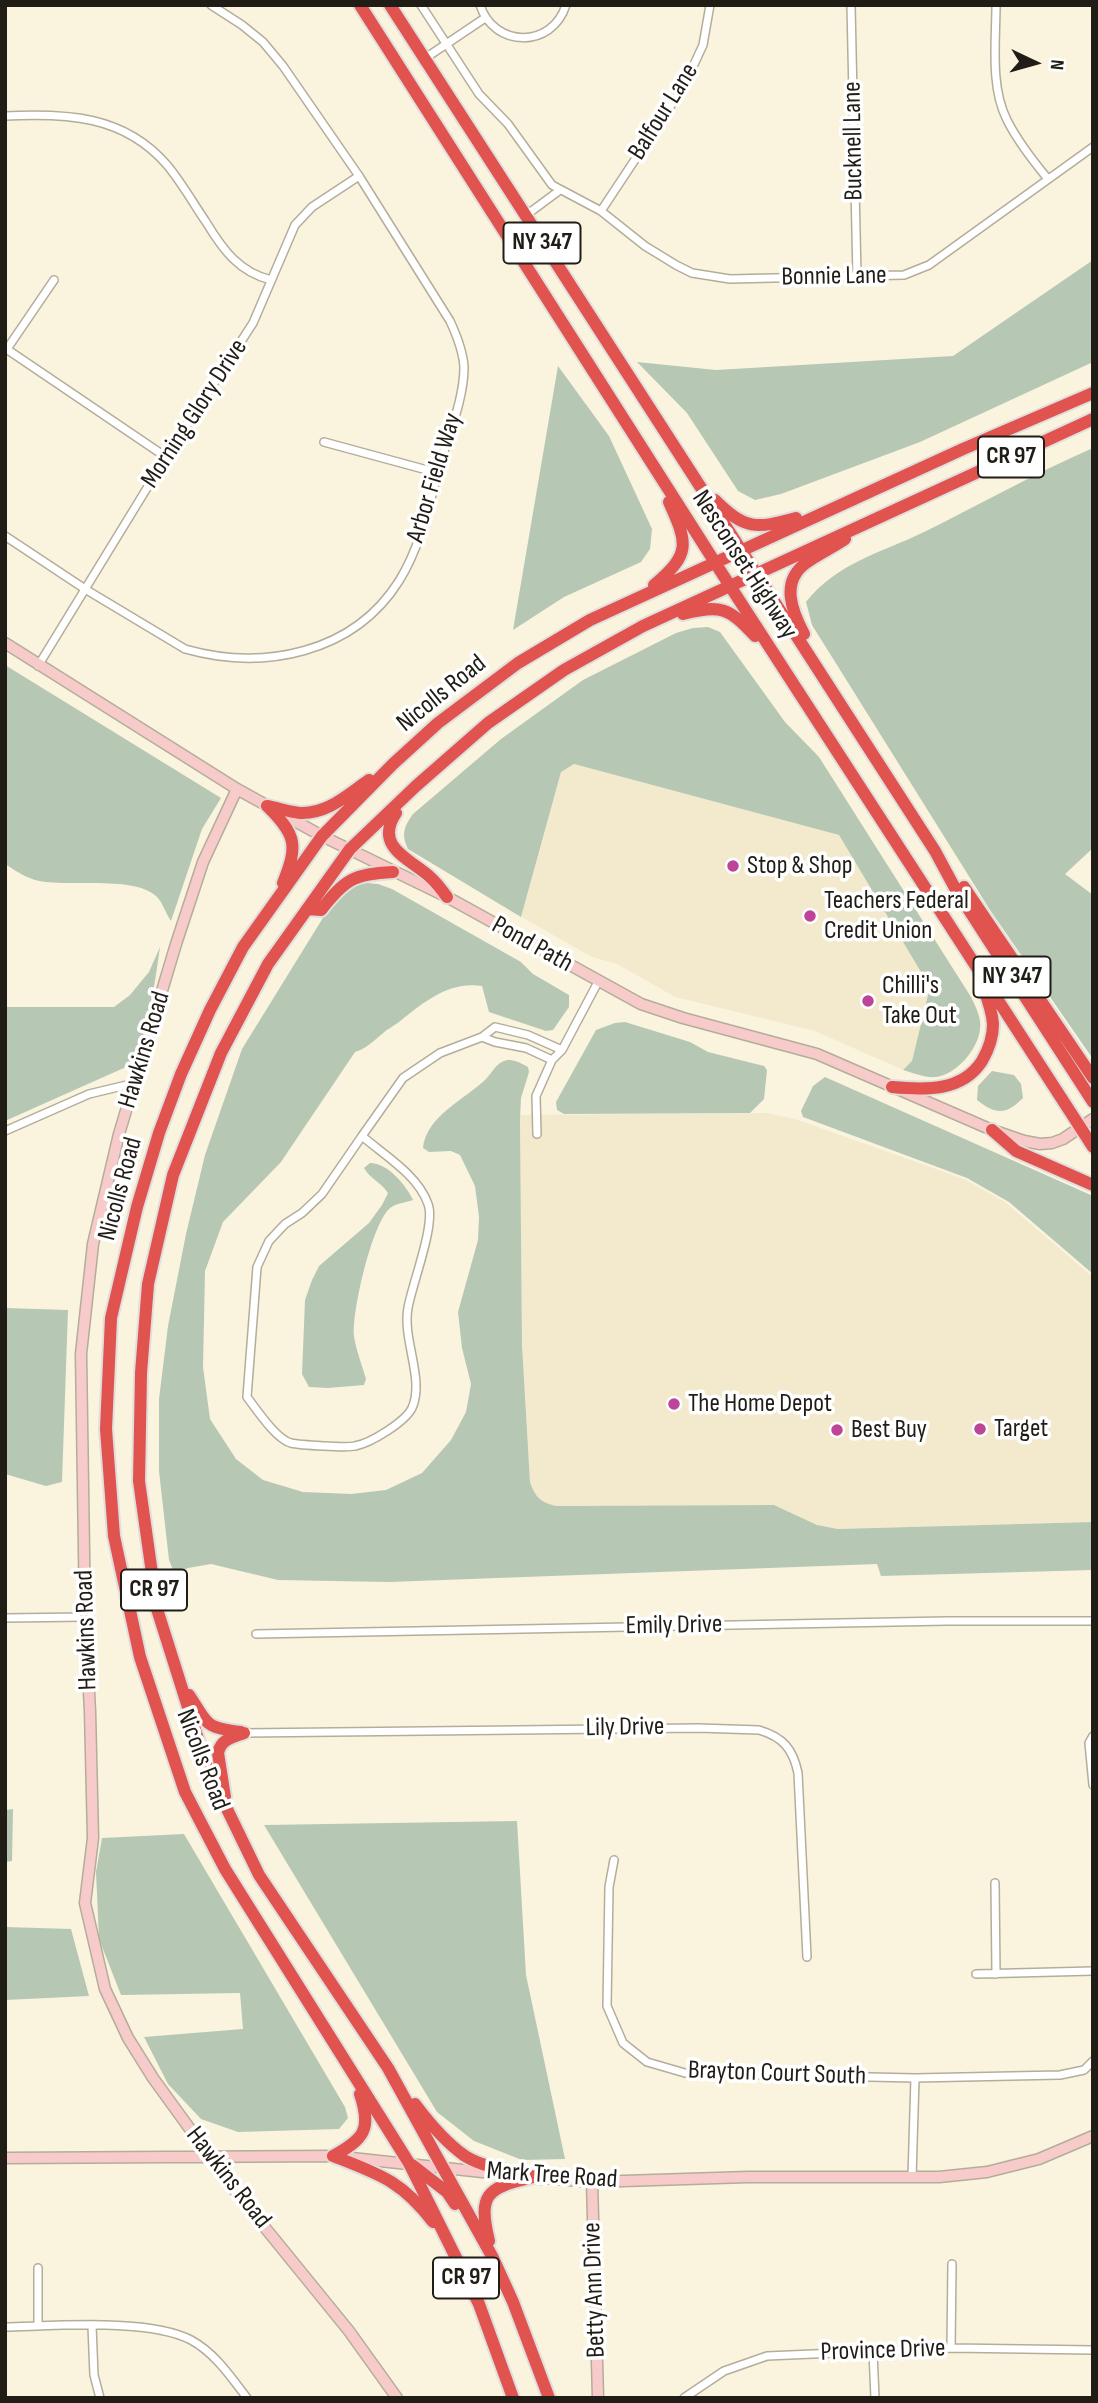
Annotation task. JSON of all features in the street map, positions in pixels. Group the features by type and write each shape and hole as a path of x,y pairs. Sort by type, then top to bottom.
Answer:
{"highway":[{"name":"Nesconset Highway","path":"360,5 730,586 1093,1147"},
{"name":"Nesconset Highway","path":"390,5 935,851 956,890 1093,1102"},
{"name":"Nicolls Road","path":"513,2398 479,2304 409,2163 225,1869 185,1791 141,1657 114,1536 106,1429 111,1318 137,1207 159,1133 181,1074 243,947 322,836 393,764 447,716 518,663 565,634 836,506 1093,393"},
{"name":"Nicolls Road","path":"549,2398 533,2351 493,2258 388,2068 259,1875 209,1774 157,1609 139,1481 141,1373 148,1284 173,1175 221,1054 268,964 350,849 470,739 517,701 588,656 643,626 1093,419"},
{"path":"638,598 674,568 683,546 681,528 648,457"},
{"path":"695,480 732,516 752,526 770,526 836,506"},
{"path":"837,700 795,617 790,601 791,587 797,571 804,564 830,550 870,521"},
{"path":"643,626 703,608 719,608 740,619 778,660"},
{"path":"267,806 301,813 325,809 335,805 393,764"},
{"path":"416,786 389,823 388,835 405,860 430,877 447,897"},
{"path":"267,806 287,828 293,850 276,900"},
{"path":"935,851 965,888 1093,1078"},
{"path":"307,909 321,910 334,894 355,876 393,872"},
{"path":"892,1087 929,1089 946,1086 961,1080 979,1066 990,1045 993,1024 975,964"},
{"path":"992,1130 1016,1151 1093,1185"},
{"path":"180,1680 208,1724 215,1729 244,1732"},
{"path":"228,1811 219,1747 227,1739 244,1732"},
{"path":"388,2068 436,2131 467,2157 536,2177"},
{"path":"334,2156 356,2143 366,2128 364,2107 353,2074"},
{"path":"334,2156 386,2177 402,2188 425,2212 451,2248"},
{"path":"409,2163 447,2192 533,2351"},
{"path":"493,2258 483,2219 486,2200 499,2187 536,2177"}],"street":[{"name":"Arbor Field Way","path":"5,536 85,589 186,649 204,654 251,659 287,656 317,647 370,616 398,582 417,542 462,381 464,366 459,342 450,321 303,92 263,41 211,5"},
{"name":"Bonnie Lane","path":"421,5 479,94 508,124 552,186 601,211 645,246 692,273 730,279 857,277 904,275 918,271 1093,147"},
{"path":"480,5 485,18 494,28 517,38 530,38 554,27 566,5"},
{"name":"Balfour Lane","path":"601,211 685,84 704,45 710,5"},
{"name":"Bucknell Lane","path":"851,5 857,277"},
{"path":"996,5 997,76 1003,111 1018,139 1048,179"},
{"path":"424,59 485,18"},
{"path":"5,116 90,119 116,127 143,143 165,163 180,182 224,251 245,270 271,281"},
{"name":"Morning Glory Drive","path":"38,666 166,457 253,323 295,225 303,215 359,176"},
{"path":"525,215 560,190"},
{"path":"54,280 6,348 166,457"},
{"path":"324,442 438,473"},
{"name":"Pond Path","path":"5,643 267,806 447,897 598,982 654,1009 817,1054 992,1130 1024,1141 1046,1144 1063,1139 1093,1119"},
{"name":"Hawkins Road","path":"237,789 203,862 119,1134 93,1244 81,1354 85,1617 93,1838 85,1903 106,1989 128,2038 153,2078 207,2155 349,2330 397,2398"},
{"path":"537,1134 536,1096 552,1060 562,1050 598,982"},
{"path":"362,1136 409,1176 423,1191 430,1207 429,1226 407,1310 407,1331 416,1389 411,1409 384,1434 355,1446 289,1443 268,1424 247,1398 257,1267 269,1241 322,1194 362,1136 403,1078 440,1053 482,1037 495,1027 528,1035 562,1050"},
{"path":"503,1044 506,1030"},
{"path":"482,1037 526,1048 552,1060"},
{"path":"5,1131 89,1094 136,1083"},
{"path":"5,1618 85,1617"},
{"name":"Emily Drive","path":"256,1633 1093,1621"},
{"name":"Lily Drive","path":"244,1732 698,1728 769,1732 788,1746 798,1773 807,1957"},
{"path":"1093,1736 1089,1743 1093,1785"},
{"name":"Brayton Court South","path":"614,1860 608,1887 607,2006 623,2043 647,2062 685,2073 915,2078 1060,2075 1084,2070 1093,2061"},
{"path":"995,1883 996,1974"},
{"path":"976,1974 1093,1971"},
{"path":"912,2176 915,2078"},
{"name":"Mark Tree Road","path":"5,2158 334,2156 592,2182 748,2177 939,2177 987,2172 1039,2159 1093,2136"},
{"name":"Betty Ann Drive","path":"592,2182 598,2398"},
{"path":"951,2348 953,2264"},
{"path":"38,2268 38,2326"},
{"path":"92,2326 94,2375 100,2398"},
{"path":"5,2327 92,2326 160,2329 179,2334 194,2341 223,2366 247,2398"},
{"name":"Province Drive","path":"684,2398 724,2371 767,2356 951,2348 1093,2350"},
{"path":"873,2352 875,2398"}],"shaded area":[{"path":"574,764 839,835 931,987 912,1061 903,1070 815,1031 675,997 617,964 592,957 521,917 561,772"},
{"path":"767,1113 795,1119 964,1179 1005,1202 1093,1277 1093,1522 838,1529 817,1525 774,1505 557,1506 544,1504 534,1494 530,1482 522,1340 520,1115"}],"green space":[{"path":"1093,260 1093,362 920,442 781,494 755,500 738,491 687,413 637,362 716,370 953,356"},
{"path":"558,366 609,436 652,529 650,549 641,562 564,597 513,630"},
{"path":"1093,448 1093,848 1065,874 1093,895 1093,1059 990,910 812,625 806,602 818,588 846,568"},
{"path":"708,627 720,632 785,722 819,757 971,997 980,1021 978,1038 965,1060 944,1075 932,1077 903,1070 912,1061 930,987 839,835 574,764 561,772 521,917 408,849 404,831 413,814 501,739 583,680 676,633"},
{"path":"5,665 221,798 202,829 171,921 159,899 147,890 118,884 39,881 5,864"},
{"path":"367,883 392,889 521,962 533,974 569,995 569,1007 553,1030 546,1031 489,1012 482,986 470,985 447,990 427,1001 363,1049 355,1052 281,1162 223,1222 205,1271 203,1367 210,1419 236,1459 263,1480 303,1492 351,1494 386,1490 422,1473 451,1440 466,1412 471,1384 462,1348 458,1312 478,1240 479,1217 475,1186 460,1155 451,1151 429,1152 423,1148 431,1127 438,1118 484,1081 499,1063 512,1060 528,1067 529,1072 521,1098 520,1119 522,1344 530,1482 539,1498 557,1506 774,1505 817,1525 838,1529 1093,1522 1093,1570 881,1576 877,1564 389,1582 278,1580 211,1564 188,1568 175,1575 169,1560 159,1471 159,1399 168,1326 205,1155 242,1049 334,900 353,885"},
{"path":"160,947 145,1027 134,1056 126,1067 5,1121 5,1007 114,1007 130,995 149,972"},
{"path":"625,1022 690,1042 708,1052 764,1066 767,1070 764,1099 750,1113 564,1114 557,1110 556,1102 596,1030"},
{"path":"992,1071 1014,1075 1021,1084 1023,1098 1011,1108 995,1110 977,1100 978,1086"},
{"path":"825,1077 1093,1196 1093,1274 1009,1202 967,1178 803,1117 801,1111 813,1086"},
{"path":"370,1163 383,1167 396,1176 413,1200 388,1210 375,1234 364,1271 356,1308 354,1336 366,1379 364,1385 309,1387 302,1374 305,1300 319,1266 369,1223 388,1193 364,1168"},
{"path":"5,1308 68,1310 62,1482 46,1486 5,1474"},
{"path":"13,1809 12,1861 5,1862 5,1810"},
{"path":"517,1821 526,1975 565,2159 522,2160 474,2141 437,2112 264,1825"},
{"path":"184,1834 345,2107 348,2118 339,2129 238,2132 201,2119 168,2084 144,2037 243,2029 240,1993 121,1995 99,1939 96,1872 102,1838"},
{"path":"5,1927 71,1929 89,1996 5,2000"}],"place":[{"name":"Stop & Shop","path":"733,866"},
{"name":"Teachers Federal Credit Union","path":"810,916"},
{"name":"Chilli's Take Out","path":"868,1001"},
{"name":"The Home Depot","path":"674,1404"},
{"name":"Target","path":"980,1429"},
{"name":"Best Buy","path":"837,1430"}]}
